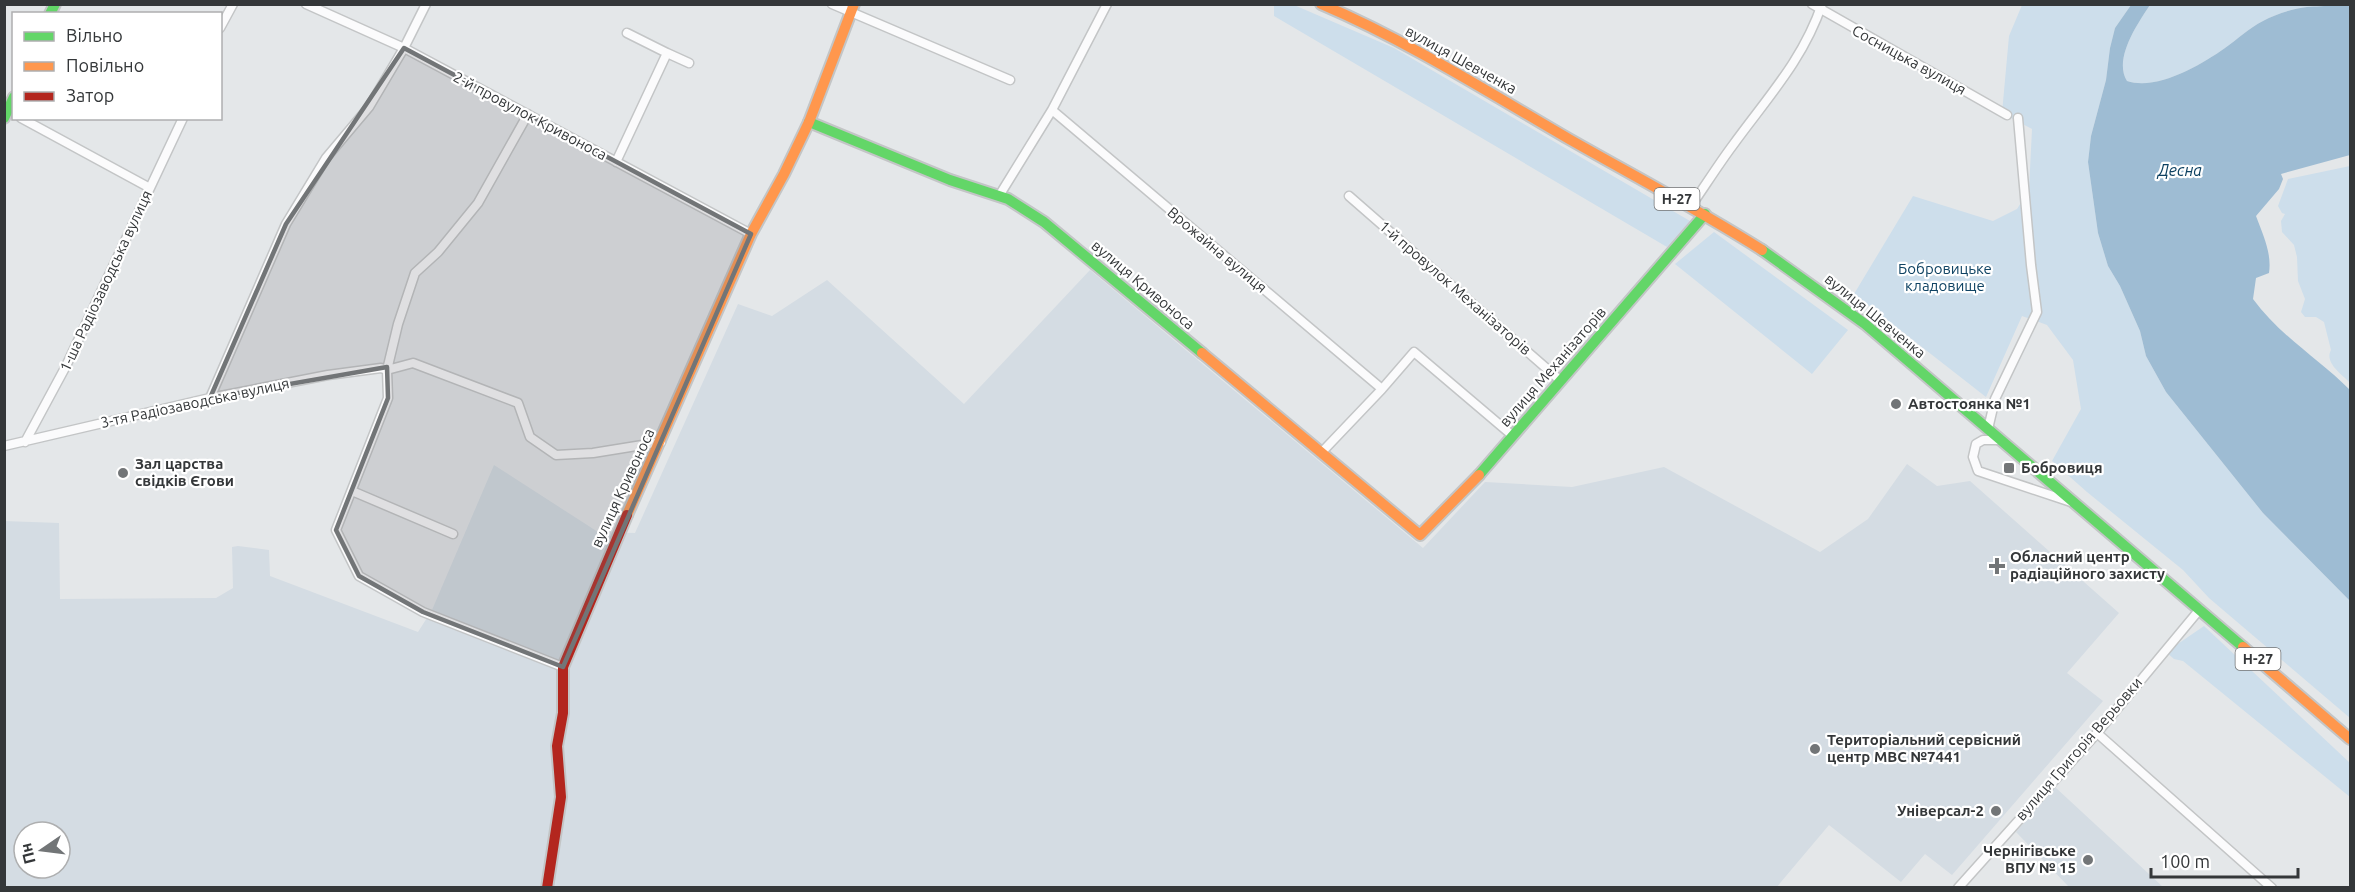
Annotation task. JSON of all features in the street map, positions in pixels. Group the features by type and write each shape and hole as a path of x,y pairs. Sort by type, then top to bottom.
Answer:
{"street":[{"path":"222,24 233,4"},
{"name":"2-й провулок Кривоноса","path":"306,4 404,48 751,234"},
{"path":"210,398 286,224 326,158 369,107 404,48 426,4"},
{"path":"832,4 853,9 1010,80"},
{"path":"999,196 1052,110 1107,4"},
{"name":"вулиця Шевченка","path":"1321,4 1356,19 1455,72 1571,140 1705,214 1775,258 1865,324 2350,738"},
{"name":"Сосницька вулиця","path":"1812,4 1821,7 2007,115"},
{"path":"1690,206 1733,144 1790,71 1813,31 1821,7"},
{"name":"вулиця Кривоноса","path":"547,888 561,797 557,746 563,713 563,668 612,547 692,371 706,332 751,234 809,122 853,9"},
{"path":"627,33 689,63"},
{"path":"616,162 667,53"},
{"name":"Врожайна вулиця","path":"1052,110 1383,389"},
{"path":"528,114 478,203 438,252 415,273 398,324 387,370 388,398 336,530 359,576 423,612 563,668"},
{"path":"1988,429 1995,399 2037,312 2018,118"},
{"path":"25,120 150,188"},
{"name":"1-ша Радіозаводська вулиця","path":"24,442 66,366 182,120"},
{"name":"вулиця Кривоноса","path":"809,122 950,180 1008,199 1044,222 1420,535"},
{"name":"1-й провулок Механізаторів","path":"1349,196 1561,381"},
{"name":"вулиця Механізаторів","path":"1420,535 1461,495 1705,214"},
{"path":"1321,453 1383,389 1414,352 1513,436"},
{"name":"3-тя Радіозаводська вулиця","path":"4,447 210,398 328,375 381,368 387,370 413,363 518,403 530,436 556,455 593,453 661,442"},
{"path":"2001,440 1983,440 1976,444 1973,457 1978,471 2075,503"},
{"path":"352,491 453,534"},
{"name":"вулиця Григорія Верьовки","path":"1958,888 2097,733 2200,609"},
{"path":"2097,733 2272,888"}],"highlighted area":[{"path":"404,48 751,234 563,667 423,612 359,576 336,530 388,398 387,367 210,398 286,224"}],"shaded area":[{"path":"1090,270 1423,548 1485,482 1572,487 1664,467 1820,552 1868,519 1907,464 1937,486 1970,481 2119,613 2067,673 2103,701 1952,875 1925,854 1901,882 1829,825 1776,888 5,888 4,521 59,523 60,599 216,598 233,588 232,547 238,546 269,550 270,576 418,632 432,610 494,465 598,532 635,533 738,304 772,316 827,280 964,404"},
{"name":"Чернігівське ВПУ № 15","path":"2055,787 2163,887 2069,887 2016,832"}],"green space":[{"path":"1274,5 1294,5 1394,48 1690,221 1667,247 1274,16"},
{"name":"Бобровицьке кладовище","path":"2022,5 2131,5 2115,28 2106,80 2091,136 2088,162 2098,233 2108,266 2120,286 2140,331 2146,356 2166,392 2263,513 2350,601 2350,718 2209,598 2183,570 2052,461 2081,409 2073,360 2047,325 2022,316 1986,397 1854,294 1913,196 1993,221 2017,209 2029,190 2032,129 2002,113 2009,36"},
{"path":"2150,5 2335,5 2301,8 2273,16 2253,27 2204,62 2178,75 2152,82 2127,81 2123,72 2125,52 2134,31"},
{"path":"2350,166 2350,383 2332,364 2324,322 2316,317 2305,317 2301,312 2305,299 2298,281 2297,257 2294,245 2282,232 2281,221 2285,214 2278,206 2288,179"},
{"path":"1714,232 1848,330 1812,374 1675,264"},
{"path":"2204,626 2350,763 2350,797 2183,661 2174,659 2166,652"}],"water":[{"name":"Десна","path":"2335,4 2350,5 2350,155 2281,174 2283,179 2279,189 2256,216 2266,244 2270,266 2269,273 2256,278 2253,299 2275,324 2350,390 2350,601 2263,513 2166,392 2146,356 2140,331 2120,286 2108,266 2098,233 2088,162 2091,136 2106,80 2115,28 2131,5 2150,5 2129,42 2123,62 2123,72 2127,81 2139,83 2165,79 2191,69 2273,16 2301,8"}],"traffic: fast":[{"path":"51,12 55,4"},
{"path":"4,118 12,101"},
{"path":"809,122 950,180 1008,199 1044,222 1202,353"},
{"path":"1479,475 1705,214"},
{"path":"1762,250 1865,324 2243,647"}],"traffic: slow":[{"path":"627,515 751,234 809,122 854,4"},
{"path":"1321,4 1385,34 1447,68 1762,250"},
{"path":"1202,353 1420,535 1479,475"},
{"path":"2243,647 2350,739"}],"traffic: jam":[{"path":"547,888 561,797 557,746 563,713 563,667 627,515"}],"place":[{"name":"Автостоянка №1","path":"1896,404"},
{"name":"Бобровиця","path":"2009,468"},
{"name":"Зал царства свідків Єгови","path":"123,473"},
{"name":"Обласний центр радіаційного захисту","path":"1997,566"},
{"name":"Територіальний сервісний центр МВС №7441","path":"1815,749"},
{"name":"Універсал-2","path":"1996,811"},
{"name":"Чернігівське ВПУ № 15","path":"2088,860"}]}
